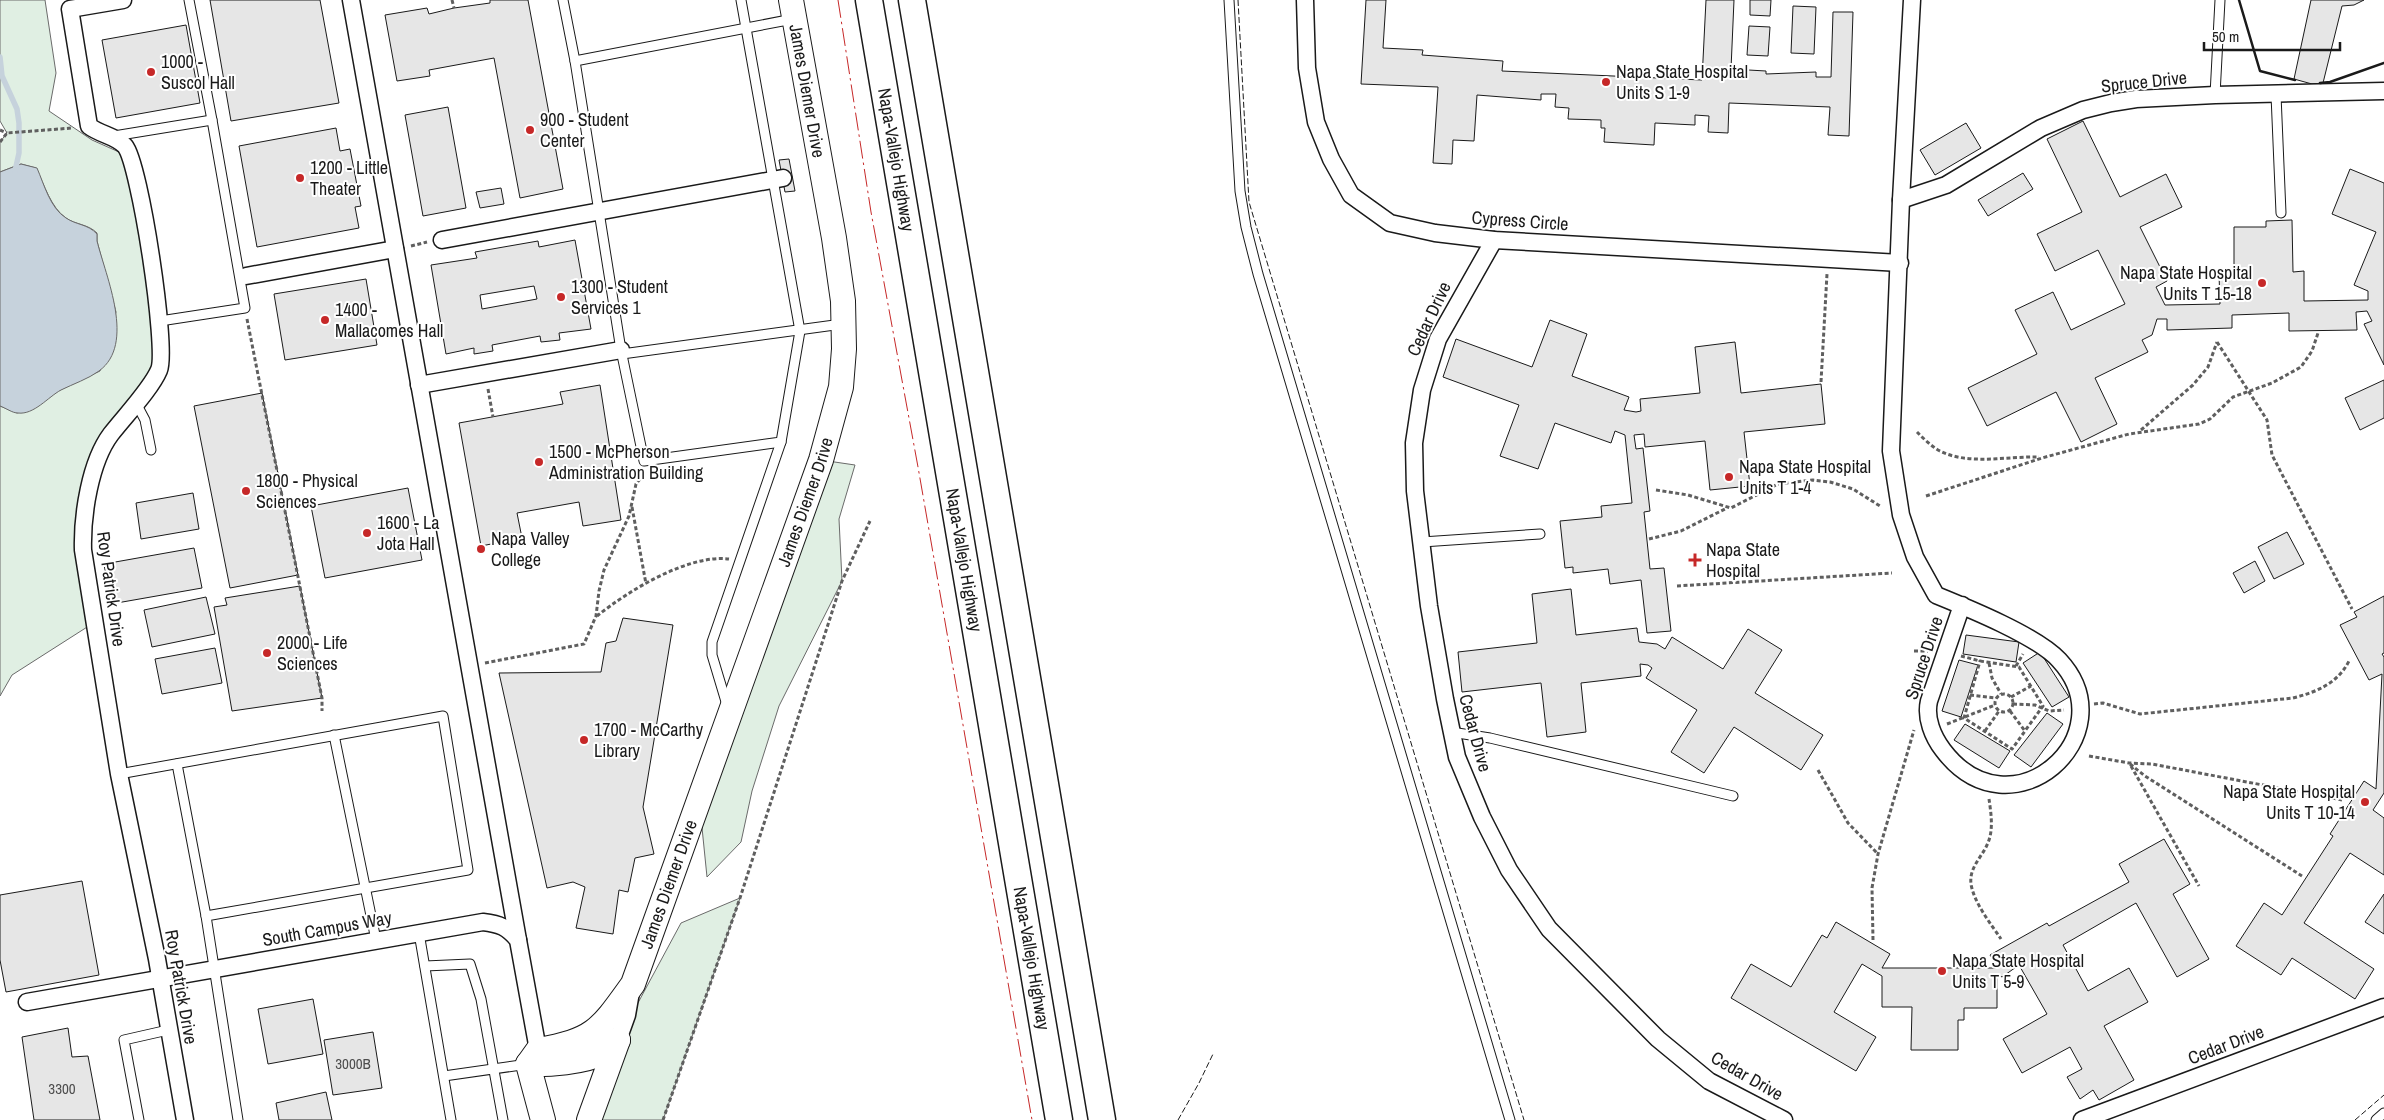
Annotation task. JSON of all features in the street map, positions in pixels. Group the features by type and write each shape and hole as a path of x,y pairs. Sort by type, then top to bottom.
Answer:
{"main road":[{"name":"Napa-Vallejo Highway","path":"869,0 1059,1120"},
{"path":"912,0 1102,1120"}],"street":[{"path":"89,126 70,9 123,0"},
{"path":"351,0 518,940 537,1060 542,1120"},
{"name":"Cypress Circle","path":"1305,0 1307,68 1316,122 1331,159 1352,195 1390,223 1435,233 1494,240 1900,262"},
{"name":"Spruce Drive","path":"1912,0 1901,200 1891,451 1901,515 1915,557 1936,595 1962,605 2044,647 2068,673 2075,686 2079,708 2077,731 2070,748 2045,774 2025,783 2001,785 1974,777 1947,755 1932,730 1927,707 1962,605"},
{"name":"James Diemer Drive","path":"618,1040 627,1015 633,984 833,422 841,387 844,324 838,265 793,9"},
{"name":"Spruce Drive","path":"1901,200 1946,185 2040,128 2083,110 2111,103 2136,99 2216,95 2384,91"},
{"name":"Roy Patrick Drive","path":"89,126 111,136 127,148 148,226 160,321 160,369 110,435 99,454 82,526 83,550 119,774 160,979 185,1120"},
{"path":"442,240 598,210 778,179"},
{"name":"Cedar Drive","path":"1494,240 1438,339 1422,390 1414,443 1414,469 1429,606 1457,757 1482,817 1509,870 1549,929 1658,1039 1710,1081 1784,1120"},
{"path":"246,276 395,249"},
{"path":"419,385 622,352"},
{"name":"South Campus Way","path":"27,1002 483,922 498,923 508,928 518,940"},
{"name":"James Diemer Drive","path":"537,1060 589,1036 609,1018 633,984"},
{"name":"Cedar Drive","path":"2082,1120 2384,1007"},
{"path":"537,1060 602,1053 618,1040"},
{"path":"589,1120 618,1040"},
{"path":"537,1060 557,1120"}],"lane":[{"path":"160,321 245,308 189,0"},
{"path":"562,0 575,61 622,352 644,460 781,442"},
{"path":"729,713 712,648 781,442 800,331 778,179 741,0"},
{"path":"1229,0 1240,191 1248,236 1510,1120"},
{"path":"2216,95 2220,0"},
{"path":"575,61 746,28 793,9"},
{"path":"2276,95 2281,213"},
{"path":"111,136 212,120"},
{"path":"622,352 844,324"},
{"path":"136,403 145,420 151,450"},
{"path":"1422,542 1540,534"},
{"path":"119,774 443,716 468,870 206,916"},
{"path":"1451,732 1490,738 1733,796"},
{"path":"334,735 376,940"},
{"path":"177,764 206,916 212,969 238,1120"},
{"path":"419,932 452,1120"},
{"path":"425,966 470,964 481,999 503,1120"},
{"path":"139,1120 124,1040 168,1030"},
{"path":"444,1076 537,1060"},
{"path":"2376,1120 2384,1113"}],"path":[{"path":"452,0 454,8"},
{"path":"0,130 8,133 89,126"},
{"path":"0,142 8,133"},
{"path":"395,249 442,240"},
{"path":"1820,382 1828,259"},
{"path":"245,308 322,698 322,712"},
{"path":"1926,496 2042,458 2139,432 2199,424 2210,418 2233,397 2272,383 2300,367 2312,351 2318,333"},
{"path":"2139,432 2198,379 2208,367 2217,342 2267,420 2272,455 2352,609"},
{"path":"485,373 493,417"},
{"path":"1917,432 1938,450 1952,455 1982,458 2042,458"},
{"path":"470,666 584,644 596,616 604,570 632,506 636,484 644,476 644,460"},
{"path":"1649,539 1681,531 1728,508 1738,506 1760,492 1778,484 1813,480 1830,482 1853,489 1880,506"},
{"path":"1656,490 1688,495 1728,508"},
{"path":"632,506 646,584"},
{"path":"663,1120 740,898 842,581 870,521"},
{"path":"596,616 620,599 670,572 700,562 723,558 740,560"},
{"path":"1676,586 1892,573"},
{"path":"1964,718 1980,661 2019,667 2042,708"},
{"path":"2013,704 2056,711 2103,703 2140,714 2293,698 2315,692 2338,677 2349,661"},
{"path":"1989,662 1992,678 2001,694 2011,697 2031,686"},
{"path":"1994,705 1996,698 2001,694"},
{"path":"1970,695 1996,698"},
{"path":"2010,711 2013,704 2011,697"},
{"path":"1932,730 1994,705"},
{"path":"1994,705 1999,712"},
{"path":"1964,718 2012,749 2042,708"},
{"path":"2010,711 2026,731"},
{"path":"1985,731 1999,712 2010,711"},
{"path":"1873,940 1872,888 1878,854 1916,722"},
{"path":"2089,756 2129,763 2152,764 2342,800"},
{"path":"2129,763 2145,776 2302,876"},
{"path":"2129,763 2198,886"},
{"path":"1818,770 1848,823 1878,854"},
{"path":"1989,798 1991,832 1987,845 1972,872 1971,885 1978,901 2001,940"}],"green space":[{"path":"0,0 45,0 56,73 49,111 92,140 119,152 135,176 160,369 127,415 86,502 95,622 12,675 0,696 0,406 17,413 33,409 58,391 100,371 116,312 97,241 97,233 61,214 52,202 36,168 21,164 0,172 0,142 7,133 0,121"},
{"path":"821,460 855,465 839,519 842,581 779,706 752,791 741,842 707,877 699,798"},
{"path":"740,898 663,1120 589,1120 618,1040 681,923"}],"shaded area":[{"path":"21,164 37,168 48,195 60,214 90,228 97,234 97,241 115,309 117,327 116,344 110,359 99,371 61,390 30,411 18,413 0,406 0,172"}],"building":[{"path":"210,0 320,0 339,103 231,121"},
{"name":"900 - Student Center","path":"490,0 528,0 563,189 520,198 494,58 429,70 430,76 397,81 385,15 427,8 429,14 490,3"},
{"name":"Napa State Hospital Units S 1-9","path":"1366,0 1386,0 1383,48 1423,50 1422,55 1503,61 1502,71 1702,80 1706,0 1734,0 1731,69 1766,71 1766,74 1816,72 1816,77 1831,77 1833,12 1853,12 1849,136 1828,135 1830,107 1729,103 1728,133 1708,132 1709,116 1695,115 1695,125 1655,123 1654,145 1604,142 1605,128 1601,128 1601,120 1568,119 1569,108 1555,107 1556,94 1541,94 1541,100 1477,95 1474,141 1453,140 1452,164 1433,163 1438,87 1361,84"},
{"path":"1750,0 1771,0 1770,16 1750,15"},
{"path":"2311,0 2364,0 2354,5 2342,6 2323,83 2312,84 2294,79"},
{"path":"1793,6 1816,7 1814,54 1791,53"},
{"name":"1000 - Suscol Hall","path":"186,25 200,103 116,118 102,40"},
{"path":"1749,26 1770,27 1768,56 1747,55"},
{"path":"448,107 466,208 423,216 405,115"},
{"name":"Napa State Hospital Units T 15-18","path":"2083,121 2120,197 2166,174 2182,207 2140,227 2167,281 2156,287 2165,305 2220,304 2219,274 2234,273 2234,227 2266,227 2266,221 2292,220 2293,272 2304,271 2304,301 2368,300 2368,291 2354,285 2376,232 2332,214 2350,169 2384,183 2384,365 2364,324 2372,321 2367,311 2356,312 2357,330 2289,331 2289,313 2232,315 2232,328 2167,330 2167,319 2157,319 2152,335 2142,340 2148,352 2095,378 2117,424 2081,442 2056,392 1987,426 1968,388 2037,354 2015,310 2053,292 2071,330 2125,304 2098,250 2055,271 2037,234 2082,212 2047,139"},
{"path":"1966,123 1981,148 1935,175 1920,150"},
{"name":"1200 - Little Theater","path":"336,128 340,151 350,149 361,206 355,207 359,228 257,247 239,146"},
{"path":"789,159 795,191 785,192 779,160"},
{"path":"2023,173 2033,189 1988,216 1978,200"},
{"path":"501,188 504,204 480,208 476,192"},
{"name":"1300 - Student Services 1","path":"575,240 591,329 559,333 560,340 541,342 540,336 492,345 493,351 474,354 474,348 446,354 431,265 477,258 475,252 538,241 539,247","holes":["534,286 537,299 482,309 480,295"]},
{"name":"1400 - Mallacomes Hall","path":"366,279 377,345 285,360 274,294"},
{"name":"Napa State Hospital Units T 1-4","path":"1550,320 1587,334 1572,376 1629,397 1624,410 1641,411 1640,399 1700,393 1695,347 1735,342 1741,393 1821,384 1825,424 1744,432 1750,486 1710,490 1705,441 1645,447 1644,434 1634,435 1636,449 1643,448 1650,511 1644,512 1650,569 1664,568 1671,631 1647,633 1641,580 1610,584 1608,569 1573,573 1573,567 1565,568 1560,521 1602,517 1601,506 1632,503 1625,435 1615,431 1611,443 1555,423 1538,469 1500,456 1519,405 1443,377 1456,339 1532,367"},
{"path":"2384,380 2384,418 2360,430 2345,398"},
{"name":"1500 - McPherson Administration Building","path":"600,385 621,520 583,526 579,502 517,513 522,538 481,546 459,423 563,404 560,392"},
{"name":"1800 - Physical Sciences","path":"262,393 298,575 230,588 194,406"},
{"name":"1600 - La Jota Hall","path":"408,488 422,560 325,578 311,506"},
{"path":"193,493 199,529 141,539 136,503"},
{"path":"2287,532 2304,564 2274,579 2258,547"},
{"path":"194,548 202,588 111,604 104,564"},
{"path":"2255,561 2265,581 2244,593 2233,573"},
{"name":"2000 - Life Sciences","path":"300,586 322,698 232,711 214,607 227,605 225,598"},
{"path":"1571,589 1576,635 1637,628 1639,642 1657,644 1665,649 1672,637 1723,669 1748,629 1782,650 1755,693 1823,735 1801,770 1734,727 1704,773 1671,752 1697,710 1646,678 1652,668 1648,665 1640,664 1641,676 1581,683 1586,732 1547,737 1541,683 1462,692 1458,652 1537,643 1532,594"},
{"name":"Napa State Hospital Units T 10-14","path":"2384,596 2384,653 2382,654 2384,657 2384,793 2373,810 2384,818 2384,875 2350,853 2304,923 2374,969 2355,999 2292,958 2281,975 2236,946 2264,903 2282,915 2333,836 2330,834 2364,781 2376,789 2382,674 2369,680 2340,625 2357,617 2354,612"},
{"path":"206,597 215,634 152,647 144,610"},
{"name":"1700 - McCarthy Library","path":"623,618 673,625 643,807 654,854 635,858 628,892 619,890 613,934 576,928 585,887 573,882 547,888 499,673 601,672 606,643 616,641"},
{"path":"1966,635 2019,642 2016,662 1963,654"},
{"path":"215,648 222,683 162,694 155,659"},
{"path":"2040,652 2069,697 2052,707 2023,663"},
{"path":"1959,660 1978,665 1961,717 1942,711"},
{"path":"2047,713 2063,724 2031,767 2014,755"},
{"path":"1965,724 2010,751 1999,768 1954,740"},
{"name":"Napa State Hospital Units T 5-9","path":"2164,839 2190,884 2173,894 2209,959 2177,977 2136,903 2063,945 2088,991 2129,968 2148,1002 2104,1026 2134,1080 2099,1100 2093,1090 2080,1099 2067,1077 2082,1069 2070,1047 2022,1073 2003,1039 2047,1014 2019,965 2002,977 1997,974 1997,1008 1964,1008 1964,1020 1958,1020 1958,1050 1911,1050 1912,1007 1882,1007 1882,976 1862,964 1834,1012 1876,1037 1856,1071 1731,998 1751,964 1791,987 1822,935 1827,938 1836,922 1890,954 1882,968 1998,968 1990,955 2047,923 2049,926 2129,882 2119,864"},
{"path":"82,881 99,975 6,992 0,960 0,895"},
{"path":"2384,894 2384,934 2365,922"},
{"path":"313,999 323,1054 268,1064 258,1009"},
{"path":"68,1028 72,1057 88,1056 100,1120 34,1120 22,1037"},
{"path":"373,1032 382,1088 333,1095 324,1040"},
{"path":"326,1092 332,1120 279,1120 276,1103"}],"waterway":[{"path":"0,57 2,76 17,109 19,123 19,153 15,171"}],"fence":[{"path":"1238,0 1249,202 1524,1120"},
{"path":"1178,1120 1213,1054"},
{"path":"2355,1120 2384,1095"}],"wall":[{"path":"2239,0 2260,71 2295,80"},
{"path":"2320,83 2330,82 2384,63"}],"power":[{"path":"838,0 871,212 918,467 1032,1120"}],"place":[{"name":"1000 - Suscol Hall","path":"151,72"},
{"name":"Napa State Hospital Units S 1-9","path":"1606,82"},
{"name":"900 - Student Center","path":"530,130"},
{"name":"1200 - Little Theater","path":"300,178"},
{"name":"Napa State Hospital Units T 15-18","path":"2262,283"},
{"name":"1300 - Student Services 1","path":"561,297"},
{"name":"1400 - Mallacomes Hall","path":"325,320"},
{"name":"1500 - McPherson Administration Building","path":"539,462"},
{"name":"Napa State Hospital Units T 1-4","path":"1729,477"},
{"name":"1800 - Physical Sciences","path":"246,491"},
{"name":"1600 - La Jota Hall","path":"367,533"},
{"name":"Napa Valley College","path":"481,549"},
{"name":"Napa State Hospital","path":"1695,560"},
{"name":"2000 - Life Sciences","path":"267,653"},
{"name":"1700 - McCarthy Library","path":"584,740"},
{"name":"Napa State Hospital Units T 10-14","path":"2365,802"},
{"name":"Napa State Hospital Units T 5-9","path":"1942,971"}]}
